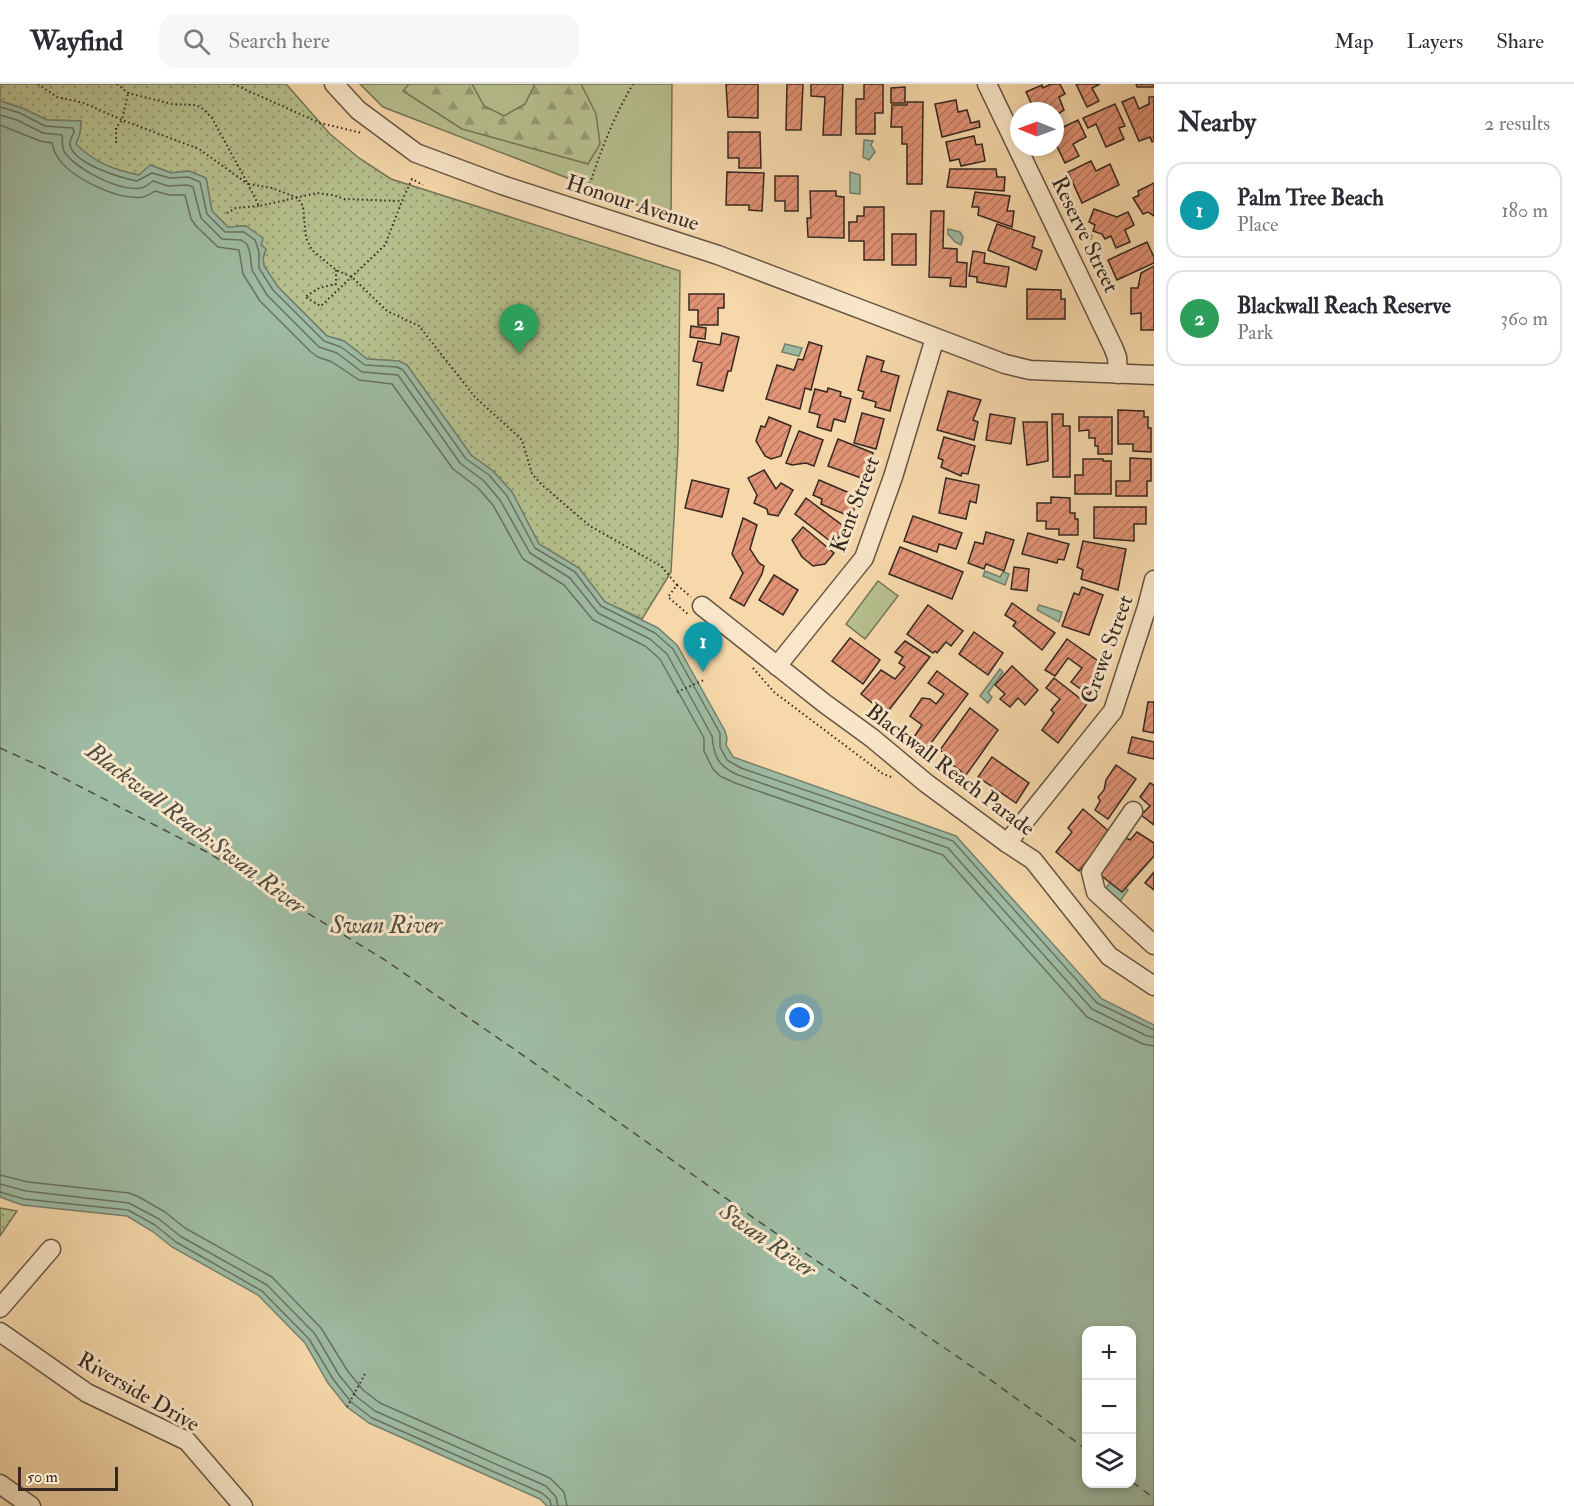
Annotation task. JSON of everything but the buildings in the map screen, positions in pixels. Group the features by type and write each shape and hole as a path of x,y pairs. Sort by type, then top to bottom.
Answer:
{"street":[{"name":"Honour Avenue","path":"334,84 358,110 416,153 718,255 1005,364 1030,370 1154,375"},
{"name":"Reserve Street","path":"987,84 1113,347 1117,357 1118,375"},
{"name":"Kent Street","path":"777,666 864,558 893,477 935,338"},
{"name":"Crewe Street","path":"1007,843 1113,711 1154,580"},
{"name":"Blackwall Reach Parade","path":"698,612 777,666 1007,843 1033,860 1109,956 1154,986"},
{"path":"1133,811 1091,872 1096,892 1154,945"},
{"path":"0,1308 51,1249"},
{"name":"Riverside Drive","path":"0,1332 87,1393 187,1441 243,1506"},
{"path":"0,1484 31,1506"}],"path":[{"path":"38,84 57,97 84,103 199,149 248,184 272,188 298,198 303,206 306,238 312,250 336,270 352,277 387,310 419,326 475,397 522,440 532,474 542,485 590,526 661,567 677,585 668,597 698,612"},
{"path":"117,84 128,93 172,104 195,105 203,109 212,118 259,206"},
{"path":"233,84 321,123 366,134"},
{"path":"583,211 597,159 618,110 633,84"},
{"path":"117,142 116,128 122,120 128,93"},
{"path":"336,270 336,284 319,288 305,297 321,306 352,277 385,245 412,179 423,185"},
{"path":"227,213 236,208 259,206 318,193 344,199 402,201"},
{"path":"753,667 774,692 883,774 898,780"},
{"path":"677,692 704,680"},
{"path":"347,1407 364,1374"}],"green space":[{"path":"0,84 286,84 330,134 359,158 391,179 680,271 678,447 671,572 642,619 605,602 579,568 539,544 512,492 493,471 471,455 407,365 399,361 367,359 344,341 327,336 278,287 264,266 263,258 266,250 246,226 228,227 212,211 206,178 189,171 171,173 151,165 139,175 104,164 89,156 75,144 80,133 81,121 47,120 0,101"},
{"path":"360,84 672,84 671,218 383,107"},
{"path":"409,84 472,84 484,106 504,116 525,104 535,84 581,84 596,114 600,144 588,164 462,129 403,91"},
{"path":"878,581 898,596 865,639 846,624"},
{"path":"0,1208 17,1211 0,1236"}],"water":[{"name":"Swan River","path":"0,101 47,120 81,121 76,144 90,156 112,168 139,175 150,165 171,173 189,171 206,178 212,211 228,227 246,226 263,238 261,245 266,249 263,258 264,266 278,287 327,336 344,341 367,359 399,361 407,365 471,455 493,471 512,492 539,544 579,568 605,602 658,628 677,645 725,731 726,745 733,757 956,836 1102,999 1154,1025 1154,1506 547,1506 540,1499 369,1423 347,1407 328,1383 305,1343 258,1295 172,1247 152,1231 127,1216 22,1205 0,1197"},
{"path":"864,140 873,141 871,145 875,152 869,160 863,157"},
{"path":"850,172 860,175 860,194 850,193"},
{"path":"1082,217 1092,236 1091,239 1086,240 1076,220"},
{"path":"948,229 960,232 963,237 961,245 948,234"},
{"path":"785,344 802,348 799,356 782,352"},
{"path":"985,571 1000,577 1003,572 1009,574 1005,585 983,576"},
{"path":"1039,605 1062,612 1059,622 1037,610"},
{"path":"1000,669 1003,672 988,693 992,697 988,703 980,696"},
{"path":"1113,879 1128,890 1118,904 1102,893"}],"ferry route":[{"path":"0,748 44,768 205,851 385,960 758,1221 974,1368 1082,1446"},
{"path":"1136,1485 1154,1498"}],"place":[{"name":"Blackwall Reach Reserve","path":"519,354"},
{"name":"Palm Tree Beach","path":"703,672"}],"water label":[{"name":"Blackwall Reach:Swan River","path":"196,828"}]}
